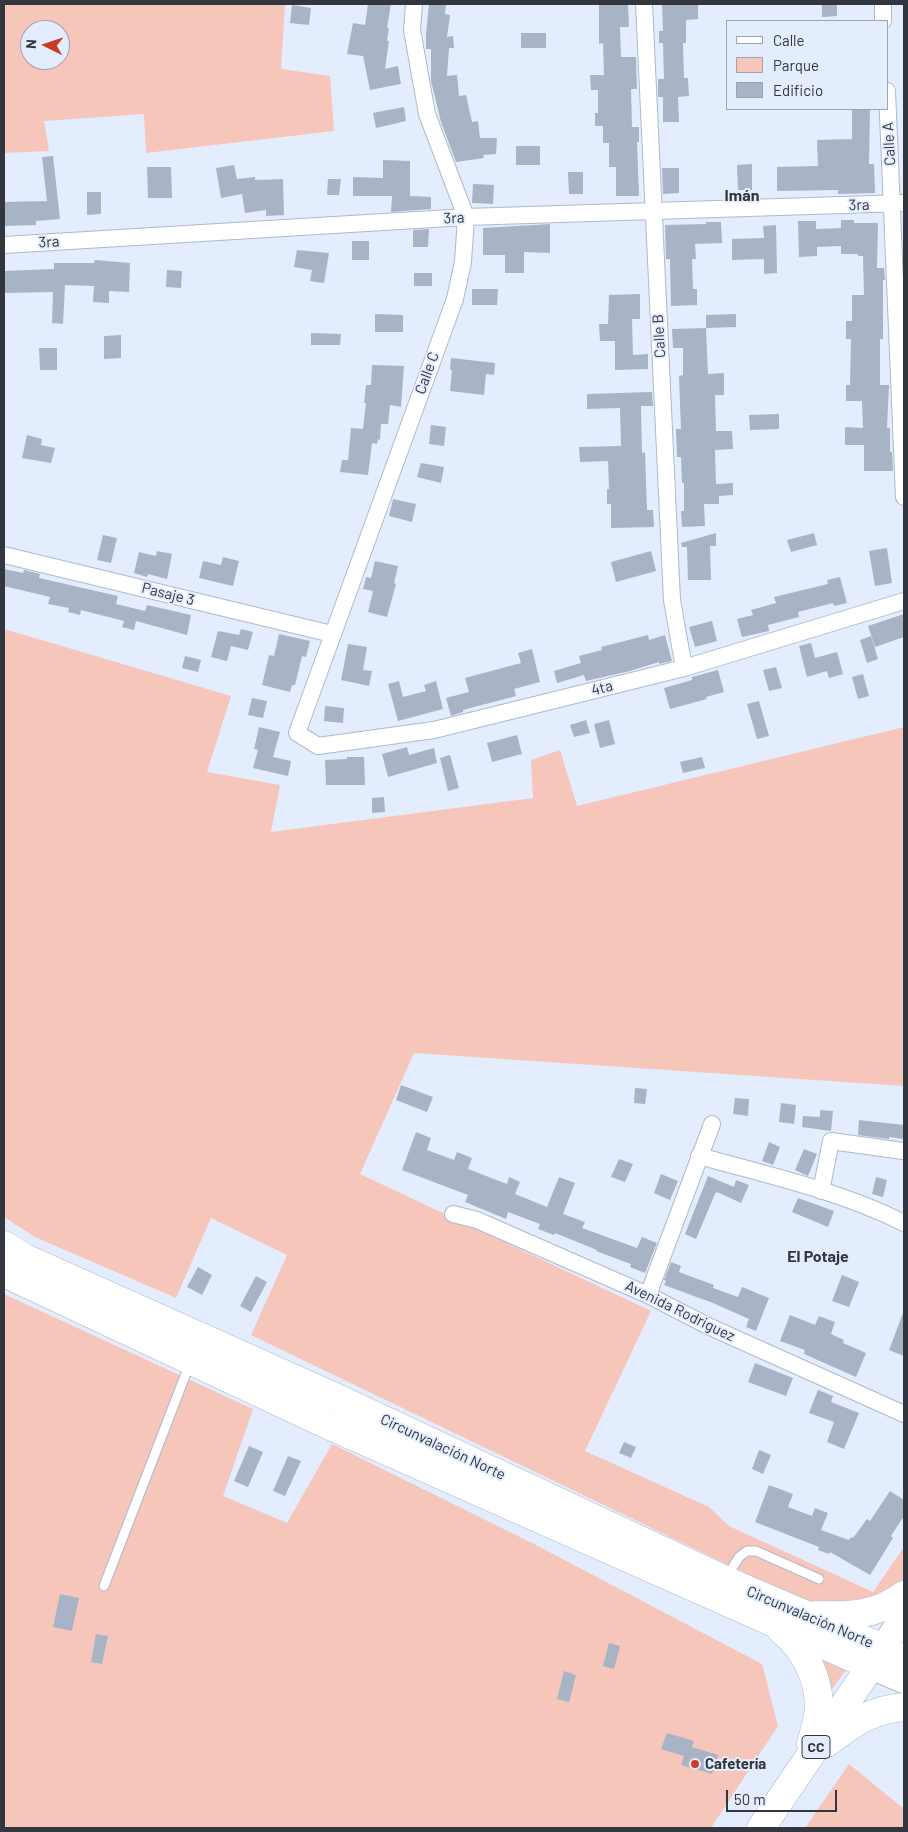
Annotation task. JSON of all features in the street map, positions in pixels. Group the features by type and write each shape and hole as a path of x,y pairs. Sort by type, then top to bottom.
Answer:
{"highway":[{"name":"Circunvalación Norte","path":"4,1245 25,1258 337,1398 725,1580 784,1617"},
{"name":"Circunvalación Norte","path":"4,1274 335,1428 784,1617 886,1657"},
{"path":"808,1758 819,1706 815,1676 792,1638 784,1617 868,1613 886,1607 904,1595"},
{"name":"CC","path":"761,1828 808,1758 886,1657"},
{"path":"808,1758 851,1724 877,1711 904,1707"}],"main road":[{"name":"CC","path":"886,1657 904,1616"},
{"path":"886,1657 904,1680"}],"street":[{"name":"Calle C","path":"297,734 455,299 463,262 466,217 427,114 412,30 414,4"},
{"name":"Calle B","path":"644,4 672,600 684,668"},
{"path":"883,4 884,20"},
{"name":"Calle A","path":"888,101 898,204 904,497"},
{"name":"3ra","path":"4,245 466,217 898,204"},
{"name":"Pasaje 3","path":"4,555 332,634"},
{"name":"4ta","path":"297,734 318,746 434,730 684,668 904,601"},
{"path":"648,1294 712,1124"},
{"path":"821,1190 831,1141 903,1151"},
{"path":"699,1156 821,1190 889,1215 904,1223"},
{"name":"Avenida Rodriguez","path":"453,1214 477,1220 648,1294 708,1326 904,1414"}],"lane":[{"path":"104,1586 191,1362"},
{"path":"725,1580 739,1557 747,1551 756,1552 819,1579"}],"green space":[{"path":"4,4 285,4 281,69 330,76 334,131 146,153 144,114 44,121 49,151 4,153"},
{"path":"4,629 231,696 207,772 280,785 271,832 533,798 531,760 560,750 577,806 904,727 904,1086 414,1053 360,1174 651,1311 585,1451 709,1507 729,1526 873,1592 904,1547 904,1595 834,1616 251,1335 287,1255 211,1218 176,1298 35,1237 4,1217"},
{"path":"4,1294 253,1409 223,1496 287,1523 332,1444 536,1545 762,1664 778,1726 711,1828 4,1828"},
{"path":"818,1656 848,1667 830,1692"},
{"path":"849,1764 904,1809 904,1828 805,1828"}],"building":[{"path":"368,4 391,4 387,28 389,28 387,41 389,41 385,69 398,66 401,84 370,90 363,56 347,54 353,23 365,25"},
{"path":"429,4 446,4 445,14 450,15 447,37 453,36 454,48 449,48 447,76 457,75 459,96 466,95 472,122 478,121 480,138 497,138 496,154 483,155 484,158 456,162 441,122 431,81 431,49 426,49"},
{"path":"599,4 628,4 629,27 620,27 621,57 636,57 637,89 631,89 632,127 639,127 639,142 637,142 639,196 616,196 616,167 609,167 609,143 603,143 603,126 595,126 595,113 598,113 598,90 591,90 590,75 604,75 603,43 599,44"},
{"path":"662,4 698,4 698,19 686,20 686,43 683,43 684,78 688,78 689,96 678,97 679,122 663,122 663,97 658,97 658,79 664,79 663,43 659,43 659,31 663,31"},
{"path":"822,4 837,4 837,16 822,17"},
{"path":"292,5 311,8 309,25 290,23"},
{"path":"521,33 546,33 546,48 521,48"},
{"path":"404,107 406,121 376,128 373,113"},
{"path":"852,110 870,110 869,164 874,164 875,193 838,194 838,190 777,191 777,167 818,166 817,140 852,139"},
{"path":"516,146 540,146 540,165 516,165"},
{"path":"53,156 60,219 36,221 36,225 4,226 4,202 47,201 42,157"},
{"path":"383,160 410,161 410,196 431,197 431,209 391,212 392,196 353,196 353,177 383,178"},
{"path":"752,164 752,190 738,190 737,165"},
{"path":"234,165 237,179 255,177 255,180 283,179 284,215 266,216 266,210 245,213 242,194 221,198 216,168"},
{"path":"147,167 171,167 172,198 148,198"},
{"path":"662,168 679,168 679,193 663,194"},
{"path":"568,172 583,172 583,194 569,194"},
{"path":"328,179 341,179 339,195 327,195"},
{"path":"473,184 494,185 493,204 472,203"},
{"path":"87,192 101,192 101,214 87,215"},
{"path":"841,220 854,220 854,223 878,223 877,268 884,268 885,280 883,280 883,339 880,339 880,385 889,385 887,428 890,428 890,452 892,452 893,471 864,471 864,445 845,445 845,427 863,428 862,401 846,401 846,385 850,385 851,339 846,339 846,321 852,321 852,295 864,295 863,256 858,256 858,254 841,254 841,246 817,247 817,256 799,257 798,221 816,221 816,229 841,228"},
{"path":"706,222 721,222 722,243 695,244 696,259 692,259 693,289 697,289 697,305 671,306 670,259 666,259 665,225 706,224"},
{"path":"550,224 550,253 524,252 524,273 505,273 505,255 483,255 483,228"},
{"path":"776,225 777,273 764,274 764,259 732,260 732,239 764,238 763,226"},
{"path":"429,229 428,247 413,247 413,230"},
{"path":"352,241 369,241 369,260 352,260"},
{"path":"297,250 329,253 324,283 310,281 312,270 294,267"},
{"path":"95,260 130,263 129,292 109,291 109,303 93,302 94,286 65,285 63,324 52,323 53,292 4,293 4,271 54,269 54,263 94,263"},
{"path":"167,270 182,271 181,288 166,287"},
{"path":"414,273 432,273 432,286 414,286"},
{"path":"472,289 498,289 497,305 472,305"},
{"path":"640,294 640,319 632,319 633,355 648,354 648,369 615,370 615,341 600,341 599,324 608,324 609,295"},
{"path":"375,314 403,315 403,332 375,332"},
{"path":"736,314 736,327 706,328 706,315"},
{"path":"706,328 708,374 724,373 724,395 715,395 716,431 732,431 733,449 715,450 716,484 733,483 733,495 719,496 719,504 704,504 705,526 682,527 681,511 684,511 684,483 682,483 681,457 677,457 676,429 681,429 679,376 683,375 683,348 673,348 672,329"},
{"path":"311,333 341,334 340,345 311,345"},
{"path":"121,335 121,358 104,359 104,336"},
{"path":"39,348 57,348 57,370 40,370"},
{"path":"451,358 495,363 494,375 486,374 484,395 450,391"},
{"path":"372,365 404,366 401,407 390,405 388,424 381,424 380,440 378,439 377,444 372,443 368,475 340,472 342,460 348,460 351,428 363,429 366,385 371,385"},
{"path":"652,392 653,406 641,406 642,453 645,452 647,510 653,510 654,527 611,528 611,504 607,504 607,489 609,489 608,461 580,462 579,447 621,446 620,408 587,409 587,394"},
{"path":"779,414 779,429 750,430 749,415"},
{"path":"431,425 446,427 444,446 429,444"},
{"path":"27,435 42,439 41,445 55,448 51,463 22,458"},
{"path":"421,463 444,467 441,483 417,477"},
{"path":"393,499 416,504 412,522 389,516"},
{"path":"716,533 716,546 710,546 711,580 688,580 687,547 682,547 681,543"},
{"path":"814,533 817,545 791,552 787,540"},
{"path":"103,535 117,538 111,563 97,560"},
{"path":"887,548 892,583 875,586 869,551"},
{"path":"157,551 172,554 167,579 148,574 147,577 134,573 139,552 156,556"},
{"path":"651,551 656,571 616,582 611,562"},
{"path":"223,557 239,561 233,586 199,578 203,561 221,565"},
{"path":"375,561 398,566 394,583 396,584 387,617 368,612 373,591 363,589 366,577 371,578"},
{"path":"4,569 23,573 24,570 40,574 39,578 118,596 116,604 145,611 147,605 191,615 187,635 136,621 134,630 122,627 124,621 81,610 80,615 68,612 69,608 48,604 50,597 4,586"},
{"path":"840,577 847,603 834,606 833,603 798,612 799,617 768,625 769,631 742,637 737,619 753,615 751,610 776,603 774,597 828,584 827,580"},
{"path":"904,614 904,637 875,647 868,626"},
{"path":"712,621 717,641 695,647 689,627"},
{"path":"241,629 253,632 248,650 231,646 227,661 211,657 218,631 239,635"},
{"path":"279,634 310,641 306,657 302,656 295,685 292,685 290,692 262,685 269,655 274,656"},
{"path":"648,635 649,640 665,635 672,661 659,664 659,662 586,681 584,675 557,683 554,671 581,663 579,656 602,650 601,647"},
{"path":"871,636 878,659 867,663 860,640"},
{"path":"811,643 815,658 837,652 843,674 829,678 827,671 807,677 799,646"},
{"path":"348,644 367,647 363,670 372,671 369,686 341,680"},
{"path":"532,649 540,682 514,689 516,696 463,710 463,712 451,716 446,698 469,692 465,678 521,663 518,653"},
{"path":"185,656 201,660 198,672 182,668"},
{"path":"776,667 782,688 769,691 763,670"},
{"path":"718,670 724,692 706,697 707,699 670,709 664,688 692,680 692,677"},
{"path":"863,674 869,696 858,699 852,677"},
{"path":"399,681 403,697 426,691 424,685 436,681 443,709 398,721 388,684"},
{"path":"252,698 267,701 263,718 248,715"},
{"path":"759,701 769,736 757,739 747,704"},
{"path":"325,706 344,708 343,723 324,721"},
{"path":"586,720 590,733 574,737 570,725"},
{"path":"609,720 615,744 600,748 594,724"},
{"path":"259,727 280,732 273,757 291,761 288,776 253,768 258,750 254,749"},
{"path":"517,735 522,754 492,762 487,743"},
{"path":"407,747 409,755 434,748 437,763 388,777 382,754"},
{"path":"450,755 459,788 448,791 440,758"},
{"path":"347,757 364,757 365,785 326,785 325,760 347,759"},
{"path":"702,757 705,768 683,773 680,762"},
{"path":"384,797 385,812 372,813 372,798"},
{"path":"401,1085 433,1097 427,1112 396,1100"},
{"path":"635,1088 647,1089 645,1104 634,1103"},
{"path":"735,1098 749,1099 748,1116 733,1114"},
{"path":"781,1103 796,1105 794,1124 779,1122"},
{"path":"820,1110 833,1111 831,1131 802,1127 803,1116 820,1117"},
{"path":"859,1120 904,1125 904,1139 858,1135"},
{"path":"416,1132 431,1138 427,1150 454,1160 457,1152 472,1158 468,1169 507,1184 509,1177 520,1182 515,1194 547,1207 559,1177 575,1183 563,1214 585,1222 582,1228 637,1248 642,1237 657,1243 645,1273 630,1267 631,1264 597,1250 555,1233 554,1235 538,1229 540,1224 508,1212 506,1219 465,1202 468,1195 402,1170"},
{"path":"769,1142 780,1147 773,1165 762,1161"},
{"path":"804,1149 817,1154 808,1176 795,1170"},
{"path":"619,1159 633,1164 625,1182 611,1177"},
{"path":"661,1174 678,1181 670,1200 654,1193"},
{"path":"708,1176 734,1187 736,1180 749,1185 741,1203 717,1192 715,1194 696,1239 685,1234"},
{"path":"876,1177 887,1180 883,1197 872,1194"},
{"path":"798,1198 834,1211 828,1227 792,1212"},
{"path":"671,1262 681,1266 679,1272 714,1285 713,1288 738,1297 742,1287 769,1298 756,1331 746,1327 749,1319 664,1285"},
{"path":"198,1267 212,1275 202,1295 187,1287"},
{"path":"842,1275 859,1282 849,1307 832,1301"},
{"path":"256,1276 267,1282 251,1312 240,1306"},
{"path":"904,1313 904,1356 889,1350"},
{"path":"790,1315 815,1325 819,1316 835,1322 831,1334 844,1340 843,1343 866,1353 856,1377 804,1354 805,1350 780,1341"},
{"path":"755,1363 793,1378 786,1396 748,1382"},
{"path":"818,1390 833,1396 831,1402 859,1413 844,1449 827,1442 834,1422 809,1413"},
{"path":"624,1442 636,1447 631,1458 619,1453"},
{"path":"249,1446 263,1452 248,1487 234,1481"},
{"path":"759,1450 771,1455 763,1474 752,1469"},
{"path":"288,1456 301,1461 285,1496 273,1491"},
{"path":"769,1485 793,1494 788,1507 812,1516 815,1508 828,1513 821,1530 849,1540 851,1537 853,1538 867,1519 870,1521 890,1491 904,1500 904,1516 870,1575 830,1552 829,1554 818,1550 819,1547 755,1522"},
{"path":"60,1594 79,1598 72,1631 53,1627"},
{"path":"96,1634 108,1636 102,1664 91,1662"},
{"path":"609,1643 620,1646 614,1669 603,1666"},
{"path":"564,1671 576,1675 569,1702 557,1699"},
{"path":"667,1733 694,1741 692,1747 718,1755 712,1774 681,1765 684,1756 661,1749"}],"place":[{"name":"Cafetería","path":"695,1764"}],"district":[{"name":"Imán","path":"742,196"},
{"name":"El Potaje","path":"818,1257"}]}
